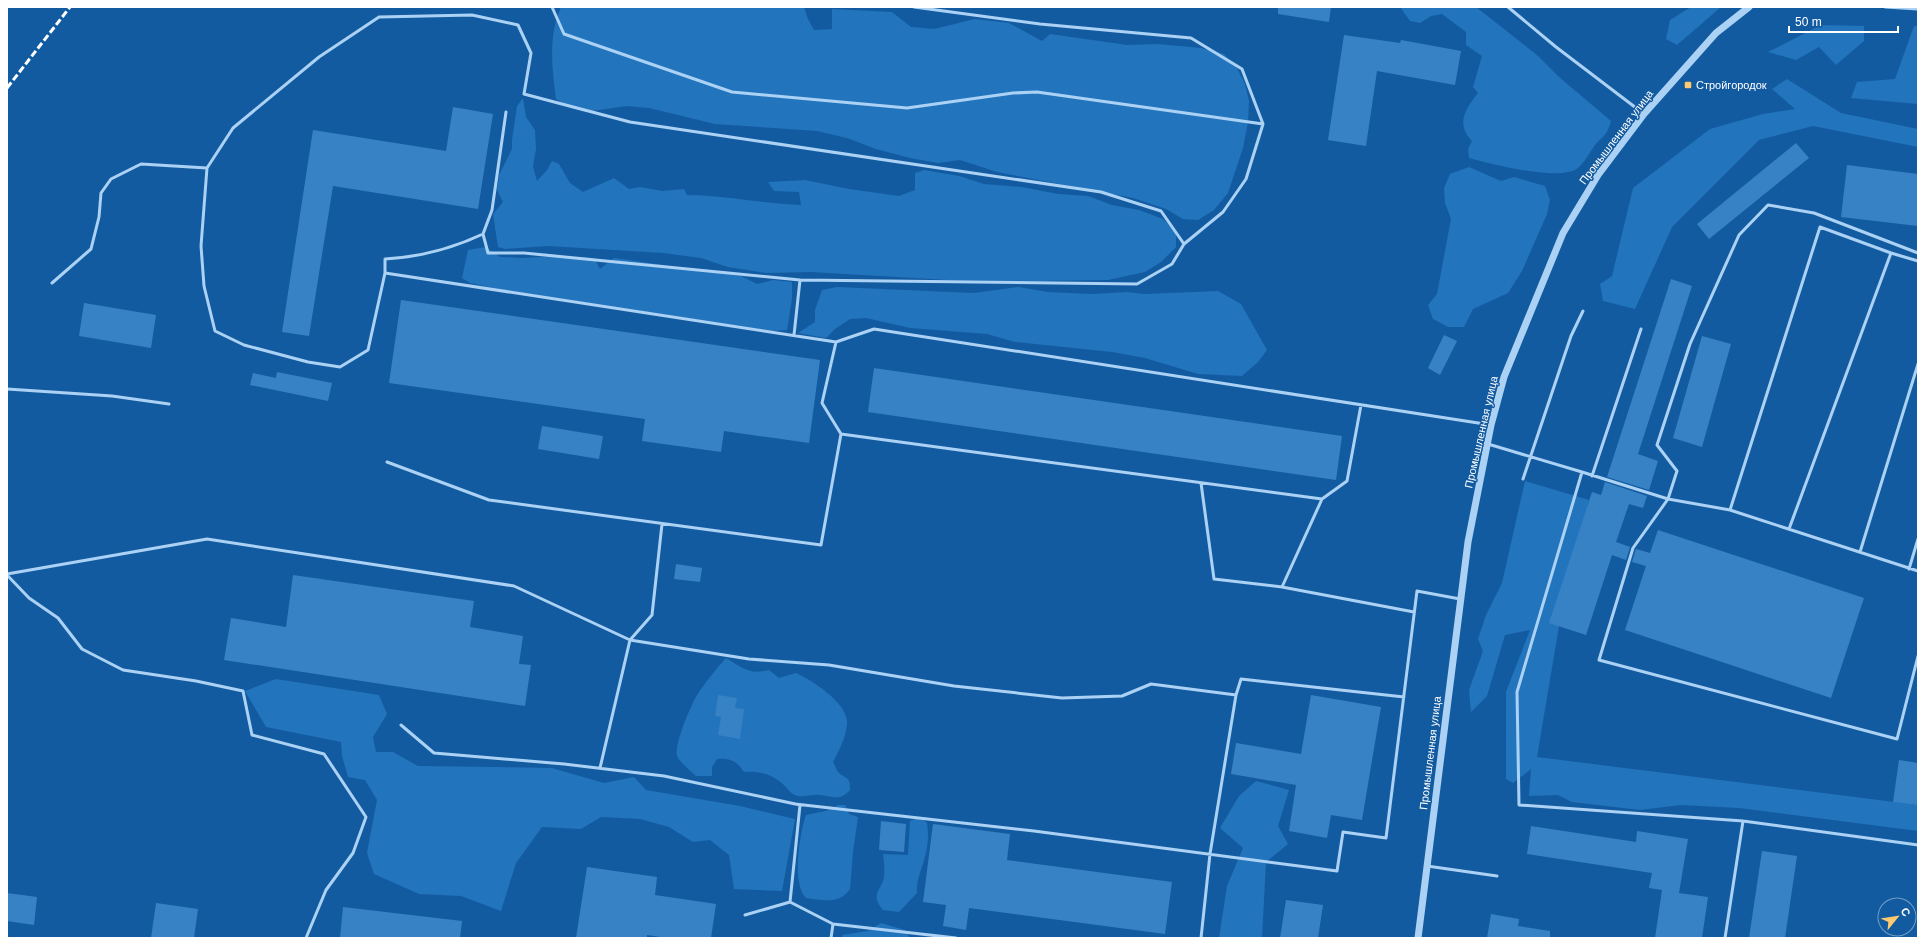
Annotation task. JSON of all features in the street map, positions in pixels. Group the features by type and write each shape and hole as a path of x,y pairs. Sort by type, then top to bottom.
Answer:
{"street":[{"name":"Промышленная улица","path":"1418,938 1468,542 1491,425 1504,377 1564,233 1598,175 1644,114 1716,33 1749,7"}],"lane":[{"path":"552,7 564,34 732,92 907,108 1013,93 1037,92 1263,124"},
{"path":"506,112 492,210 483,234 488,253 524,253 800,280 1137,284 1172,264 1184,244 1223,212 1246,179 1263,124 1242,69 1191,38 1040,24 914,7"},
{"path":"1508,7 1556,47 1644,114"},
{"path":"1885,7 1918,9"},
{"path":"483,234 446,250 410,258 386,259 385,274 368,350 340,366 308,362 244,346 215,331 204,286 200,246 207,168 233,128 319,57 379,18 472,15 518,25 531,53 524,94 630,122 1102,192 1161,211 1184,244"},
{"path":"52,283 91,249 100,217 102,193 111,179 140,164 207,168"},
{"path":"1918,253 1814,213 1768,206 1739,235 1690,344 1657,445 1677,471 1668,499 1633,548 1599,660 1897,739 1918,656"},
{"path":"1730,510 1820,227 1891,253 1918,261"},
{"path":"1789,529 1891,253"},
{"path":"385,274 836,342 874,329 1491,425"},
{"path":"794,336 800,280"},
{"path":"1523,479 1571,336 1583,310"},
{"path":"1592,476 1641,329"},
{"path":"387,462 489,500 821,545 841,434 822,403 836,342"},
{"path":"1860,552 1918,364"},
{"path":"7,389 112,396 170,404"},
{"path":"1282,587 1322,499 1347,481 1361,405"},
{"path":"841,434 1322,499"},
{"path":"1488,444 1668,499 1730,510 1918,571"},
{"path":"1582,472 1517,692 1519,805 1743,821 1918,844"},
{"path":"1201,483 1214,579 1282,587 1414,612"},
{"path":"600,768 630,640 652,615 662,524"},
{"path":"7,575 207,539 514,586 630,640 749,659 829,665 954,686 1062,698 1122,696 1151,684 1236,695"},
{"path":"1909,569 1918,539"},
{"path":"7,575 29,598 58,618 82,649 123,670 196,680 243,691 252,735 324,754 366,818 353,854 326,890 306,938"},
{"path":"794,804 1034,830 1337,871 1343,832 1386,838 1417,591 1461,599"},
{"path":"1201,938 1210,854 1236,695 1241,679 1404,698"},
{"path":"400,726 434,753 600,768 664,776 800,805 790,902"},
{"path":"1725,938 1743,821"},
{"path":"1427,866 1497,876"},
{"path":"745,915 790,902 833,924 956,938"},
{"path":"831,938 833,924"}],"shaded area":[{"path":"561,7 804,7 814,30 832,29 832,9 892,12 911,27 934,29 975,19 1009,23 1042,41 1050,34 1127,45 1158,44 1201,48 1224,54 1237,68 1245,84 1249,101 1248,122 1243,148 1228,193 1214,210 1198,220 1183,219 1166,209 1133,198 997,172 960,160 938,163 910,158 876,149 847,138 817,131 715,124 649,108 627,106 585,112 571,108 556,99 553,76 552,53 554,29"},
{"path":"1400,7 1476,7 1537,55 1559,77 1611,121 1604,136 1596,144 1580,166 1569,172 1541,173 1469,158 1468,149 1472,141 1467,135 1463,122 1466,110 1478,93 1473,87 1482,56 1466,45 1466,32 1442,14 1431,16 1420,23 1410,21"},
{"path":"1691,7 1721,7 1677,45 1666,39 1670,20"},
{"path":"1821,25 1864,26 1864,41 1836,65 1819,47 1796,60 1768,52"},
{"path":"1914,26 1918,26 1918,104 1851,98 1857,82 1895,79"},
{"path":"1787,79 1841,113 1918,129 1918,147 1813,126 1759,140 1672,227 1635,309 1603,301 1600,284 1612,276 1633,188 1710,129 1763,114 1795,109 1772,89"},
{"path":"523,98 526,117 535,130 536,149 533,166 537,181 547,170 552,161 559,164 570,183 583,192 614,178 629,189 640,187 662,191 684,189 687,195 716,196 801,205 799,192 774,191 768,182 805,180 849,189 899,196 915,190 915,173 924,170 959,176 984,184 1022,187 1058,194 1088,196 1112,205 1139,210 1163,219 1176,231 1176,247 1161,262 1145,272 1108,280 1036,281 948,280 811,272 766,273 728,267 701,258 663,253 548,246 505,249 498,247 493,214 503,202 497,190 499,175 512,149 517,106"},
{"path":"1469,167 1501,181 1514,177 1545,186 1550,200 1547,214 1522,271 1508,293 1473,309 1464,327 1448,327 1433,319 1428,305 1437,294 1451,219 1445,203 1444,188 1450,174"},
{"path":"486,247 500,257 522,258 558,256 594,258 600,269 614,258 741,276 757,284 773,280 792,282 792,299 787,330 772,331 503,290 470,283 462,278 468,250"},
{"path":"837,287 974,293 1018,287 1048,292 1093,294 1127,292 1144,294 1218,291 1241,304 1267,350 1258,362 1242,376 1198,374 1145,358 1112,352 1015,342 987,334 910,328 866,318 850,319 835,329 826,338 798,333 815,322 815,310 822,290"},
{"path":"1525,481 1589,500 1559,626 1537,757 1918,805 1918,831 1739,808 1681,805 1640,810 1572,802 1558,795 1529,796 1531,769 1513,783 1506,779 1506,692 1530,630 1505,635 1487,696 1471,712 1469,690 1483,651 1478,639 1486,615 1502,583"},
{"path":"726,658 746,670 756,672 769,670 779,678 796,673 820,687 836,701 846,716 847,724 844,739 833,762 838,772 847,778 849,782 850,790 846,794 839,797 817,795 798,796 792,793 775,778 758,772 744,772 739,765 726,759 717,759 712,767 712,776 696,776 683,764 677,756 677,750 678,742 688,713 699,692"},
{"path":"276,679 379,695 387,714 373,737 376,752 393,752 418,766 552,768 604,783 634,777 646,790 740,806 795,819 782,891 734,889 729,855 710,840 693,842 669,827 640,819 601,817 581,829 542,827 516,863 501,911 461,896 419,894 374,874 367,853 377,800 365,780 348,777 342,756 341,742 266,727 245,691"},
{"path":"1256,781 1289,790 1278,826 1288,844 1266,862 1262,938 1219,938 1227,886 1243,848 1220,828 1239,796"},
{"path":"838,805 845,805 849,814 858,817 850,889 846,894 836,899 824,900 806,898 801,891 799,881 798,858 801,833 806,815 827,810"},
{"path":"920,817 927,823 928,837 926,851 918,880 917,893 899,912 883,910 879,905 877,896 884,877 883,854 908,855 910,821"},
{"path":"881,923 905,930 910,938 843,938 842,935 868,931"}],"building":[{"path":"1278,7 1331,7 1329,22 1278,14"},
{"path":"1344,35 1400,43 1401,40 1461,51 1455,85 1377,71 1366,146 1328,140"},
{"path":"453,107 493,114 478,209 333,186 309,336 282,332 313,130 446,151"},
{"path":"1796,143 1809,158 1709,239 1697,224"},
{"path":"1847,165 1918,174 1918,226 1841,217"},
{"path":"1671,279 1692,286 1638,454 1658,461 1649,490 1607,477"},
{"path":"401,300 820,360 809,443 724,431 721,452 642,441 645,419 389,383"},
{"path":"84,303 156,315 151,348 79,336"},
{"path":"1444,335 1457,341 1440,375 1428,368"},
{"path":"1702,336 1731,344 1702,447 1673,438"},
{"path":"874,368 1342,436 1336,480 868,412"},
{"path":"277,372 332,383 328,401 250,385 253,373 276,378"},
{"path":"542,426 603,436 599,459 538,449"},
{"path":"1605,482 1647,496 1643,508 1629,504 1616,542 1630,547 1626,560 1612,555 1586,635 1549,623 1592,492 1601,495"},
{"path":"1658,530 1864,598 1831,698 1625,630 1646,566 1632,562 1636,549 1650,553"},
{"path":"676,564 702,568 700,582 674,579"},
{"path":"293,575 474,601 470,627 523,636 519,664 531,665 525,706 224,660 231,618 286,627"},
{"path":"718,695 737,698 735,708 744,709 740,739 718,735 721,717 715,716"},
{"path":"1311,695 1381,707 1362,820 1331,815 1327,838 1289,831 1296,785 1231,774 1236,743 1301,754"},
{"path":"1899,760 1918,763 1917,805 1893,802"},
{"path":"881,821 906,824 904,852 879,850"},
{"path":"933,824 1010,834 1007,860 1172,882 1165,934 969,908 966,930 943,926 946,905 923,902"},
{"path":"1531,826 1636,842 1637,831 1688,839 1679,893 1708,897 1702,938 1655,938 1662,890 1649,888 1652,873 1527,854"},
{"path":"1762,851 1797,856 1785,938 1749,938"},
{"path":"587,867 657,877 655,895 716,904 711,938 667,938 647,935 647,938 576,938"},
{"path":"7,893 37,897 34,925 7,921"},
{"path":"1286,900 1323,905 1318,938 1280,938"},
{"path":"156,903 198,909 194,938 151,938"},
{"path":"343,907 462,921 460,938 340,938"},
{"path":"1491,914 1519,919 1518,926 1550,931 1550,938 1487,938"}],"railway":[{"path":"7,88 70,7"}],"place":[{"name":"Стройгородок","path":"1688,85"}]}
